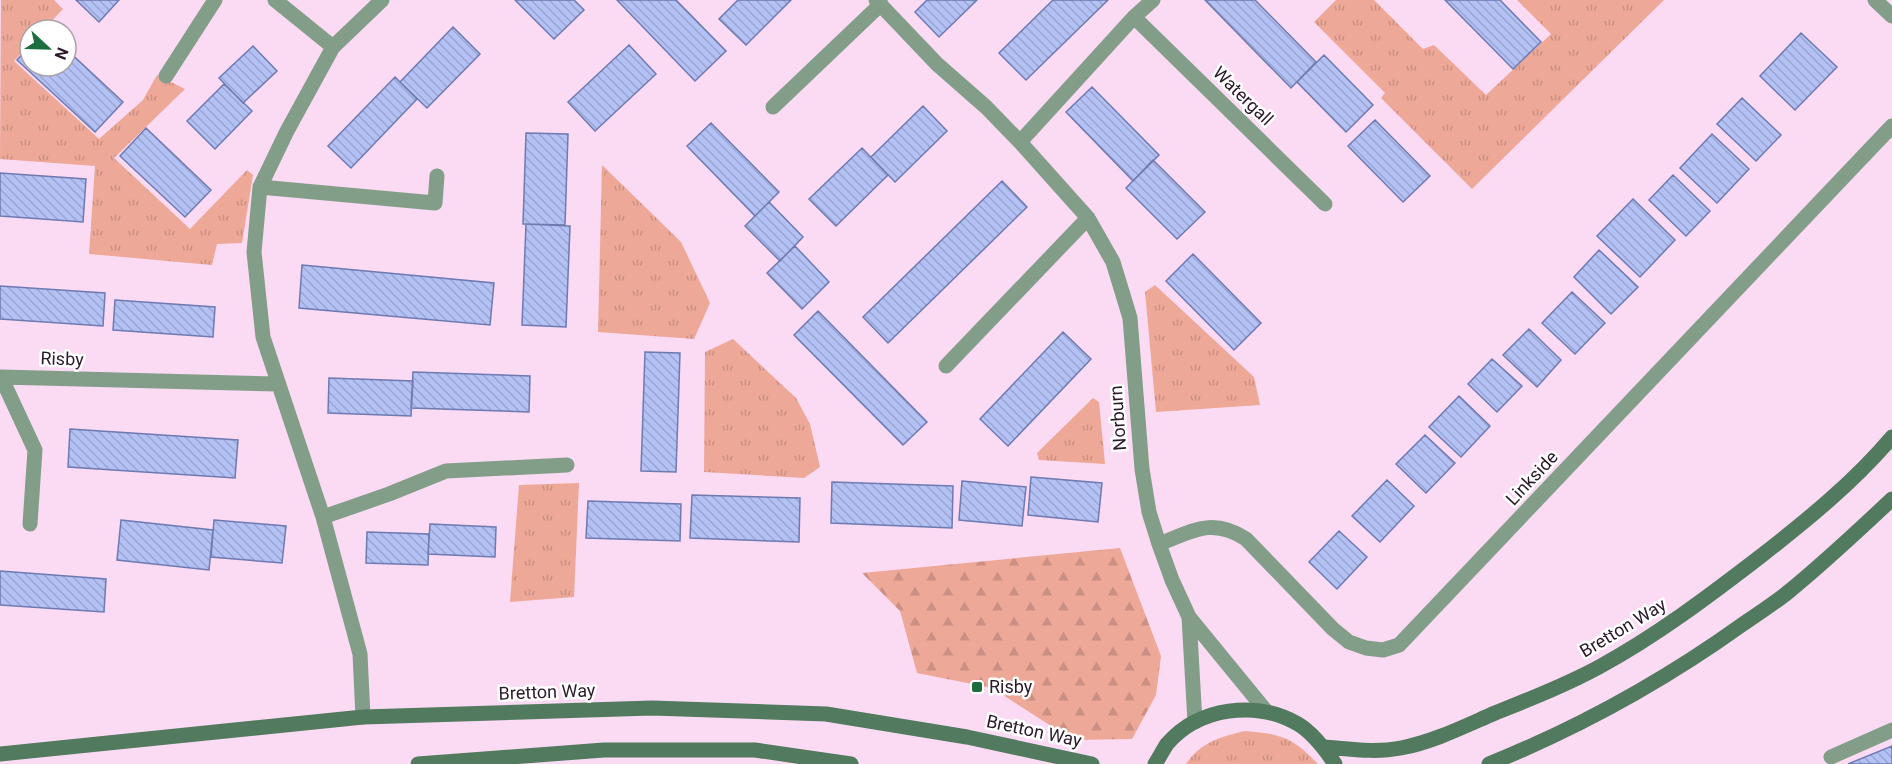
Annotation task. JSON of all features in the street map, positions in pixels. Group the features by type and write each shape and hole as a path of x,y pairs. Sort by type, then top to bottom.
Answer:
{"street":[{"path":"166,76 215,0"},
{"path":"274,0 333,47"},
{"path":"363,717 360,654 323,517 262,337 254,252 260,187 333,47 382,0"},
{"path":"1020,142 1134,17 1153,0"},
{"path":"1875,0 1892,16"},
{"name":"Norburn","path":"773,107 879,2 938,64 986,107 1020,142 1088,218 1113,262 1130,318 1142,469 1149,512 1159,544 1189,617 1266,711"},
{"name":"Watergall","path":"1134,17 1325,204"},
{"name":"Linkside","path":"1159,544 1199,529 1215,526 1232,529 1246,538 1333,629 1349,642 1366,648 1383,650 1399,645 1892,126"},
{"path":"260,187 435,203 437,176"},
{"path":"946,366 1088,218"},
{"name":"Risby","path":"30,524 35,450 2,377 277,384"},
{"name":"Bretton Way","path":"1324,747 1383,751 1428,740 1545,692 1598,667 1683,614 1750,564 1829,500 1877,455 1892,437"},
{"path":"323,517 446,471 567,465"},
{"path":"1489,764 1517,753 1605,709 1662,678 1721,640 1786,594 1848,541 1892,499"},
{"name":"Norburn","path":"1189,617 1195,722"},
{"name":"Bretton Way","path":"0,754 363,717 652,708 826,714 967,737 1092,764"},
{"path":"1155,764 1168,744 1195,722 1218,713 1242,709 1266,711 1298,724 1324,747 1335,764"},
{"path":"1831,757 1892,730"},
{"path":"418,764 616,750 755,750 851,764"}],"green space":[{"path":"1,0 54,0 63,9 54,18 18,18 18,57 14,61 18,65 18,78 33,78 99,139 143,100 157,75 185,89 114,158 190,229 247,170 253,175 242,243 217,244 212,265 89,254 95,166 0,159"},
{"path":"1336,0 1374,0 1423,49 1434,45 1486,95 1551,34 1517,0 1664,0 1472,189 1381,98 1385,93 1314,22"},
{"path":"602,165 681,242 710,303 694,339 598,332"},
{"path":"1155,285 1254,377 1260,405 1156,412 1145,292"},
{"path":"733,339 796,398 810,424 820,467 804,478 704,472 705,352"},
{"path":"1093,398 1099,402 1105,464 1039,460 1037,453"},
{"path":"579,483 574,597 510,602 519,485"},
{"path":"1120,548 1161,656 1156,695 1132,739 1073,740 992,688 917,673 900,611 862,573"},
{"path":"1245,731 1286,738 1318,764 1186,764 1205,745"}],"building":[{"path":"76,0 119,0 99,22"},
{"path":"515,0 574,0 584,10 554,39"},
{"path":"617,0 676,0 726,51 695,81"},
{"path":"738,0 791,0 746,45 719,19"},
{"path":"927,0 977,0 939,37 915,12"},
{"path":"1053,0 1108,0 1026,80 999,53"},
{"path":"1205,0 1255,0 1316,62 1291,88"},
{"path":"1445,0 1500,0 1541,42 1513,69"},
{"path":"453,27 480,54 427,108 400,82"},
{"path":"1801,33 1837,67 1795,110 1760,76"},
{"path":"629,45 656,74 595,131 568,102"},
{"path":"253,46 277,71 243,103 219,78"},
{"path":"1324,55 1373,105 1346,132 1297,82"},
{"path":"78,60 123,102 95,132 36,78 78,78"},
{"path":"395,77 417,99 351,168 328,146"},
{"path":"224,84 252,111 215,149 187,121"},
{"path":"1092,87 1159,155 1133,181 1066,112"},
{"path":"1742,98 1781,135 1756,161 1717,124"},
{"path":"923,106 947,131 895,182 871,157"},
{"path":"1375,120 1430,176 1403,202 1348,146"},
{"path":"711,123 779,192 755,216 687,146"},
{"path":"146,128 211,190 185,217 120,156"},
{"path":"526,133 568,134 565,225 523,224"},
{"path":"1712,134 1749,169 1717,203 1680,168"},
{"path":"862,148 888,175 836,226 809,199"},
{"path":"1153,160 1205,212 1177,239 1126,188"},
{"path":"0,173 86,179 83,222 0,216"},
{"path":"1673,175 1710,211 1686,236 1649,200"},
{"path":"1002,181 1027,207 888,343 863,317"},
{"path":"1633,199 1675,240 1640,277 1597,236"},
{"path":"769,202 803,237 780,261 745,226"},
{"path":"526,224 570,226 566,327 522,325"},
{"path":"795,246 829,282 802,309 767,273"},
{"path":"1599,250 1638,287 1611,314 1574,277"},
{"path":"1193,254 1261,323 1234,350 1166,281"},
{"path":"302,265 494,283 490,325 299,308"},
{"path":"0,286 105,293 103,326 0,319"},
{"path":"1572,292 1605,323 1575,354 1542,323"},
{"path":"115,300 215,307 213,337 113,330"},
{"path":"818,311 927,422 903,445 794,335"},
{"path":"1529,329 1561,360 1537,387 1503,355"},
{"path":"1063,332 1091,359 1008,446 980,419"},
{"path":"645,352 680,353 676,472 641,471"},
{"path":"1492,359 1522,386 1497,412 1468,384"},
{"path":"413,372 530,376 529,412 411,408"},
{"path":"329,378 413,381 411,416 328,413"},
{"path":"1459,396 1490,426 1461,457 1429,427"},
{"path":"70,429 238,440 235,478 68,467"},
{"path":"1425,435 1455,463 1426,493 1396,464"},
{"path":"1031,477 1102,483 1098,522 1028,515"},
{"path":"1387,480 1414,506 1380,542 1352,516"},
{"path":"962,481 1026,487 1022,526 959,520"},
{"path":"832,482 953,486 952,528 831,523"},
{"path":"692,495 800,498 799,542 690,538"},
{"path":"588,501 681,504 680,541 586,538"},
{"path":"121,520 213,530 209,570 117,560"},
{"path":"214,520 286,526 282,563 211,557"},
{"path":"430,524 496,527 495,557 428,554"},
{"path":"1339,531 1367,557 1337,589 1309,562"},
{"path":"367,532 429,534 428,565 366,563"},
{"path":"0,571 106,579 104,612 0,605"},
{"path":"1892,746 1892,764 1848,764"}],"place":[{"name":"Risby","path":"977,687"}]}
